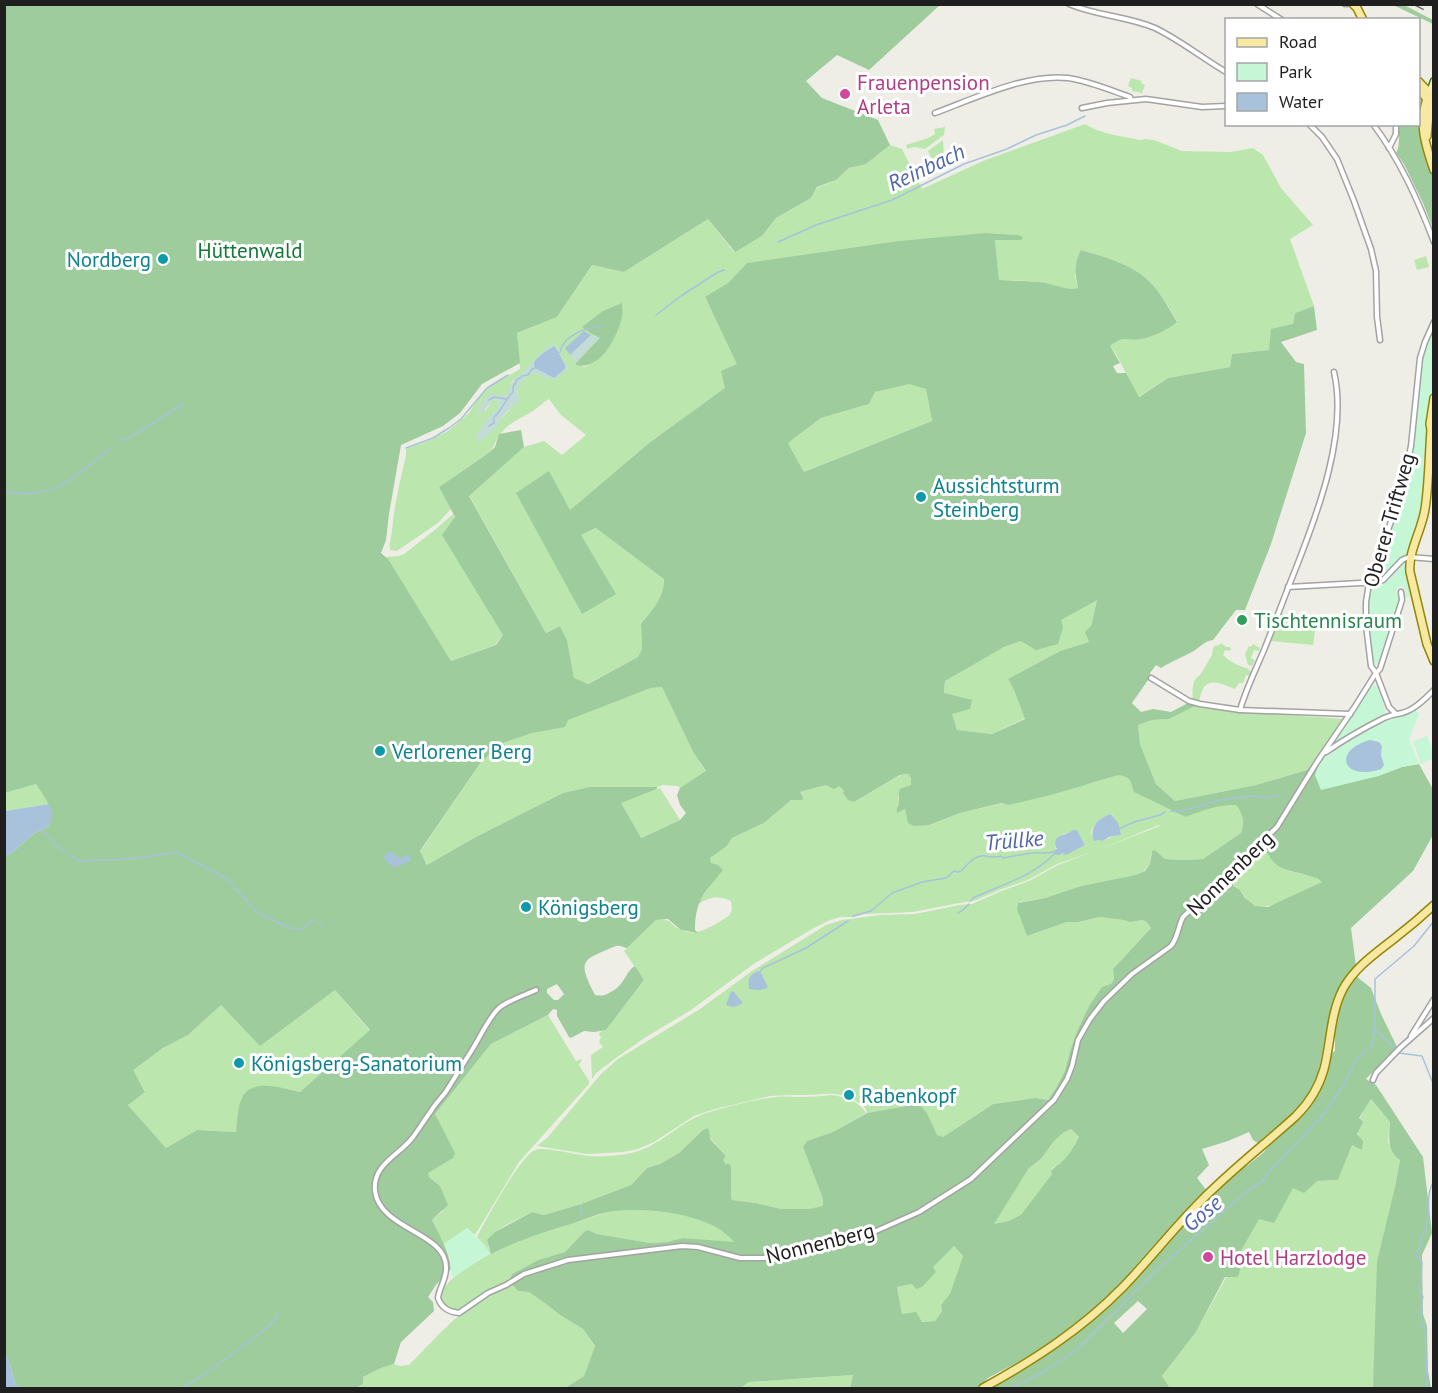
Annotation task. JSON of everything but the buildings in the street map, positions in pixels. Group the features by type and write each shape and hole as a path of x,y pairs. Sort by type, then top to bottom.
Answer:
{"main road":[{"path":"1349,4 1361,17"},
{"path":"1426,141 1434,81"},
{"path":"1420,82 1432,100"},
{"path":"1420,89 1432,100"},
{"path":"1432,100 1424,109 1423,131 1434,170"},
{"path":"1427,132 1434,125"},
{"path":"1434,398 1430,424 1432,427 1425,509 1409,567 1425,636 1434,661"},
{"path":"982,1389 1042,1354 1071,1334 1100,1309 1123,1288 1202,1200 1306,1106 1319,1084 1325,1067 1334,1011 1347,982 1367,961 1434,905"}],"street":[{"path":"1070,4 1083,10 1155,28 1225,71"},
{"path":"1257,4 1279,18"},
{"path":"934,113 1001,88 1052,78 1068,78 1086,82 1130,97 1131,100"},
{"path":"1082,108 1131,100 1160,100 1202,107 1225,106"},
{"path":"1310,126 1322,137 1336,159 1371,249 1376,271 1380,340"},
{"path":"1374,126 1411,187 1434,242"},
{"path":"1389,148 1396,134 1396,126"},
{"name":"Oberer Triftweg","path":"1395,713 1389,707 1371,666 1366,602 1369,583 1398,502 1406,471 1411,446 1420,358 1434,322"},
{"path":"1240,710 1313,521 1328,470 1338,413 1335,372"},
{"path":"1288,587 1379,582 1402,560 1411,557 1434,559"},
{"path":"1323,754 1380,669 1401,600 1401,592"},
{"path":"1151,678 1192,702 1240,710 1351,714"},
{"name":"Nonnenberg","path":"536,990 498,1009 446,1091 414,1136 391,1156 377,1174 375,1191 382,1207 397,1221 444,1255 446,1269 438,1298 443,1306 459,1313 488,1293 524,1274 568,1260 682,1246 698,1247 740,1258 764,1258 876,1231 919,1212 971,1179 1054,1100 1067,1079 1078,1040 1090,1019 1104,1001 1132,974 1175,942 1183,917 1277,827 1323,754 1364,728 1413,707 1434,690"},
{"path":"1408,1042 1434,999"},
{"path":"1372,1080 1401,1047 1434,1018"}],"green space":[{"name":"Hüttenwald","path":"5,4 940,5 869,70 837,55 806,81 822,98 878,120 890,145 866,164 849,168 836,180 817,187 811,198 776,218 762,236 735,252 708,219 624,272 592,265 557,317 517,333 520,363 482,384 460,413 443,426 401,445 386,540 381,553 388,559 451,661 496,645 503,635 442,535 455,517 439,487 490,452 495,447 499,434 521,430 524,447 469,496 546,633 560,626 567,640 574,678 588,684 638,657 642,649 641,624 660,597 664,579 596,528 581,535 616,594 582,614 516,493 549,471 570,510 649,443 725,388 721,371 737,364 705,297 728,283 747,263 899,241 986,233 1018,235 1023,237 1021,240 995,240 999,280 1039,282 1078,288 1076,269 1081,250 1109,258 1135,270 1158,291 1177,322 1152,336 1137,340 1123,339 1110,346 1120,363 1113,366 1117,373 1126,373 1139,397 1168,378 1230,367 1232,354 1269,350 1271,329 1293,324 1295,313 1314,306 1317,330 1281,342 1296,362 1304,364 1306,433 1271,544 1245,610 1236,610 1213,640 1161,668 1156,665 1132,703 1141,712 1153,709 1171,712 1190,702 1197,705 1169,719 1152,720 1138,725 1140,744 1156,784 1175,801 1256,785 1307,770 1321,760 1315,775 1322,789 1419,764 1434,791 1433,835 1413,871 1351,928 1356,966 1333,1001 1318,1074 1303,1102 1287,1120 1258,1143 1253,1140 1249,1132 1202,1149 1209,1165 1197,1178 1207,1191 1135,1271 1086,1319 1032,1357 1029,1356 988,1378 978,1388 850,1388 853,1375 749,1382 741,1388 565,1388 584,1376 595,1346 583,1329 529,1292 518,1291 509,1281 512,1274 538,1260 565,1252 588,1230 597,1234 650,1243 682,1238 734,1242 711,1224 695,1218 643,1210 603,1213 532,1237 491,1254 487,1240 495,1232 532,1212 544,1215 631,1185 647,1168 660,1164 679,1153 708,1128 710,1139 726,1156 723,1160 726,1165 728,1163 731,1166 732,1200 781,1209 809,1209 823,1206 823,1199 803,1147 807,1141 833,1132 867,1113 920,1105 927,1113 937,1135 943,1137 993,1104 1035,1098 1048,1100 1065,1071 1078,1029 1089,1006 1102,987 1111,984 1114,979 1113,969 1151,928 1143,920 1130,922 1100,917 1067,922 1027,936 1017,909 1018,903 1045,898 1081,886 1135,875 1145,871 1150,864 1152,851 1155,850 1165,859 1203,859 1241,833 1243,818 1236,805 1211,808 1186,817 1134,792 1130,780 1119,775 1047,796 1008,805 1002,803 960,813 929,825 914,826 908,823 905,809 897,813 900,789 911,785 911,778 908,774 900,775 854,802 848,800 839,786 834,789 826,785 800,792 802,800 791,800 764,823 732,838 727,846 710,858 711,863 723,870 699,904 695,920 695,930 698,933 681,930 668,919 656,920 627,948 616,946 596,954 586,962 586,974 595,995 601,996 614,990 635,966 644,980 606,1030 584,1031 571,1038 557,1016 557,1010 553,1009 548,1015 491,1044 435,1114 455,1153 453,1158 428,1173 429,1177 440,1186 448,1205 432,1220 446,1250 451,1269 428,1297 433,1302 434,1311 401,1342 394,1364 363,1377 363,1384 356,1388 22,1388 15,1384 4,1352 4,857 33,834 49,826 50,814 48,804 36,784 5,793","holes":["909,384 926,389 932,421 804,472 788,443 821,418 869,404 875,392","1097,600 1091,626 1085,632 1089,642 1060,651 1008,679 1025,719 992,734 957,730 952,714 970,709 972,700 944,693 945,681 1004,647 1021,641 1036,650 1058,644 1063,627 1061,620","662,687 693,752 706,771 680,788 677,795 686,813 680,820 641,838 621,803 657,789 657,787 589,787 563,793 474,838 427,865 420,851 481,762 503,743 532,733 565,727 568,720 651,688","1265,849 1274,863 1283,869 1314,877 1322,882 1268,907 1255,906 1230,880","557,984 564,994 558,1000 554,1000 547,993 547,989","335,990 370,1030 300,1092 268,1086 260,1086 246,1092 240,1105 236,1132 197,1130 166,1148 128,1105 145,1092 133,1070 163,1048 188,1035 221,1005 260,1046","1071,1129 1079,1137 1068,1155 1051,1171 1052,1174 1021,1215 994,1224 1029,1168 1041,1159 1054,1141","954,1246 963,1256 950,1294 941,1305 942,1311 935,1321 922,1322 916,1312 902,1314 897,1287 912,1284 916,1289 922,1287 936,1272 933,1267"]},
{"path":"1393,5 1404,5 1433,20 1433,24"},
{"path":"1131,78 1142,81 1141,83 1145,85 1142,93 1132,91 1132,88 1128,86"},
{"path":"1420,108 1426,153 1433,177 1433,228 1404,164 1396,153 1399,143 1399,126 1420,126"},
{"path":"1085,124 1111,134 1140,140 1154,140 1182,151 1230,152 1253,148 1263,155 1281,188 1313,225 1290,239 1314,306 1295,313 1293,324 1269,350 1232,354 1230,367 1168,378 1138,397 1110,346 1123,339 1137,340 1152,336 1177,321 1150,282 1135,270 1109,258 1081,250 1075,276 1078,288 1074,289 1038,282 999,280 995,240 1022,237 1018,235 986,233 747,263 728,283 705,298 738,364 726,388 649,443 570,510 581,535 597,528 665,579 660,597 641,624 642,649 638,657 587,684 574,679 567,640 560,626 546,633 469,495 524,447 544,441 562,455 586,435 561,415 549,399 509,425 500,434 490,452 439,487 451,509 438,523 397,551 390,550 394,512 406,449 448,431 469,413 480,396 492,385 520,369 517,333 557,317 592,265 624,272 708,219 734,252 762,236 776,218 811,198 817,188 836,180 849,168 866,164 890,145 902,149 922,189 983,161","holes":["622,315 613,339 604,353 584,367 576,363 601,338 592,334","555,345 568,369 533,373 521,381 517,388 518,395 509,411 479,442 485,423 498,409 499,401 495,399 486,410 478,411 484,401 507,395 513,381 541,353"]},
{"path":"945,127 944,135 925,149 914,147 907,149 906,145 928,138 935,134 934,129"},
{"path":"943,140 944,158 933,162 928,151"},
{"path":"1426,256 1429,267 1417,270 1414,260"},
{"path":"622,303 620,325 612,343 593,363 585,366 576,365 600,338 582,327 603,311"},
{"path":"1433,328 1433,375 1423,493 1418,523 1409,554 1399,559 1378,581 1373,581 1371,580 1409,472 1420,374"},
{"path":"908,383 926,389 932,421 804,472 788,443 821,418 869,404 875,392"},
{"path":"453,514 503,635 495,645 451,661 386,557 404,554"},
{"path":"1407,560 1411,596 1405,598 1405,589 1401,586 1397,588 1399,600 1381,661 1374,664 1368,636 1371,586 1384,581 1401,563"},
{"path":"1097,599 1089,642 1060,651 1008,679 1025,718 992,734 957,730 944,693 945,681 1004,647 1021,641"},
{"path":"1282,614 1317,617 1313,645 1271,641"},
{"path":"1221,643 1231,649 1230,651 1225,650 1223,655 1247,668 1251,672 1249,676 1246,675 1243,683 1239,683 1235,689 1220,683 1208,684 1204,687 1199,701 1193,699 1195,679 1212,655 1214,646"},
{"path":"1253,644 1260,648 1259,651 1254,650 1251,658 1255,660 1252,666 1248,665 1245,654 1249,646"},
{"path":"1374,685 1379,688 1386,714 1336,743 1334,741 1346,727 1362,698"},
{"path":"662,687 693,752 706,772 680,788 663,785 638,788 589,787 563,793 474,838 428,865 420,852 481,762 503,743 651,688"},
{"path":"1197,705 1232,711 1346,719 1321,760 1307,770 1256,785 1175,801 1156,784 1140,744 1138,725 1152,720 1169,719"},
{"path":"1415,710 1419,714 1409,739 1419,764 1321,790 1315,775 1321,760 1379,724"},
{"path":"1427,736 1433,759 1421,764 1413,741"},
{"path":"908,774 911,778 911,785 898,796 897,806 929,825 960,813 1119,775 1126,776 1131,783 1186,817 1211,808 1236,805 1242,815 1243,825 1241,833 1203,859 1165,859 1155,850 1151,853 1150,864 1144,871 1135,875 1081,886 1045,898 1020,902 1017,905 1027,936 1067,922 1100,917 1130,922 1143,920 1147,921 1151,928 1113,969 1114,979 1111,984 1089,1006 1078,1029 1065,1071 1048,1100 1035,1098 993,1104 943,1137 937,1136 927,1113 920,1106 912,1105 867,1113 861,1104 841,1095 770,1096 694,1116 654,1142 638,1149 587,1154 537,1146 547,1138 601,1074 618,1059 700,1009 752,971 826,925 842,920 880,915 915,914 972,904 1029,881 1058,865 1091,852 1057,864 1028,880 974,901 913,912 864,914 830,920 755,963 691,1010 620,1055 596,1073 592,1079 591,1055 603,1047 599,1042 600,1032 606,1030 644,980 624,951 656,920 668,921 681,930 694,932 706,929 729,916 732,909 731,901 726,899 714,898 697,905 707,890 710,858 727,846 732,838 764,823 800,792 826,785 839,786 854,802 901,775","holes":["1112,814 1121,834 1100,841 1091,833 1092,829 1098,820","1159,825 1160,826 1101,848","1077,830 1085,845 1064,854 1056,850 1055,845 1063,834"]},
{"path":"36,784 49,804 5,811 5,793"},
{"path":"660,788 680,820 640,838 620,803"},
{"path":"1265,848 1274,862 1283,869 1315,877 1322,882 1271,905 1263,907 1253,905 1230,880"},
{"path":"1356,976 1371,988 1397,1047 1366,1079 1376,1085 1423,1157 1432,1233 1422,1255 1423,1314 1427,1326 1428,1371 1431,1388 1373,1388 1377,1262 1400,1160 1391,1148 1390,1122 1371,1099 1359,1118 1363,1122 1357,1134 1363,1141 1362,1150 1352,1145 1338,1180 1317,1181 1304,1193 1293,1188 1274,1223 1259,1219 1237,1258 1241,1266 1238,1277 1225,1277 1196,1332 1162,1376 1170,1388 987,1388 1044,1356 1072,1336 1203,1202 1238,1170 1264,1152 1308,1108 1321,1086 1329,1055 1335,1051 1337,1013","holes":["1138,1301 1147,1309 1123,1333 1114,1323"]},
{"name":"Königsberg-Sanatorium","path":"335,990 370,1031 300,1092 268,1086 242,1097 236,1132 197,1130 166,1148 128,1105 145,1091 132,1070 163,1048 188,1035 221,1005 260,1045"},
{"path":"548,1015 576,1061 582,1060 579,1065 589,1084 519,1162 475,1235 467,1228 444,1244 432,1220 443,1211 440,1186 429,1177 427,1172 431,1170 441,1128 435,1114 491,1044"},
{"path":"832,1095 851,1100 860,1105 866,1113 833,1132 807,1141 803,1147 823,1199 823,1207 781,1209 732,1200 729,1163 727,1166 722,1160 726,1156 703,1130 679,1153 660,1164 647,1168 631,1185 544,1215 532,1212 493,1234 488,1246 491,1253 512,1243 611,1211 636,1209 688,1215 709,1223 729,1235 735,1243 682,1238 650,1243 597,1234 588,1230 565,1252 538,1260 512,1274 509,1281 460,1309 450,1308 443,1302 441,1295 450,1281 490,1254 477,1237 521,1163 535,1150 553,1150 593,1156 633,1153 655,1143 694,1118 722,1108 777,1097"},
{"path":"1371,1099 1390,1122 1388,1142 1400,1160 1373,1388 1170,1388 1162,1376 1196,1332 1259,1218 1293,1188 1317,1181 1338,1180 1352,1144 1362,1150 1358,1128 1363,1112"},
{"path":"1071,1129 1079,1137 1074,1146 1065,1159 1052,1168 1052,1174 1021,1216 993,1224 1029,1168 1041,1159 1054,1141"},
{"path":"467,1228 490,1253 454,1277 451,1275 450,1258 444,1244"},
{"path":"954,1246 963,1256 950,1295 941,1305 942,1311 935,1321 922,1322 902,1314 897,1287 912,1284"},
{"path":"513,1284 518,1291 529,1292 583,1329 595,1347 584,1376 565,1388 356,1388 363,1384 363,1377 381,1368 394,1364 409,1365 469,1307 497,1290"},
{"path":"854,1375 850,1388 741,1388 749,1382"}],"shaded area":[{"path":"591,335 599,338 575,363 570,355"},
{"path":"554,344 568,368 555,380 533,373 522,381 517,390 520,399 500,419 497,427 479,442 476,437 487,419 498,409 499,402 495,399 478,414 485,398 493,394 506,396 514,380 541,353"}],"water":[{"path":"584,331 591,335 570,355 565,348"},
{"path":"555,346 565,369 554,378 535,368 534,363"},
{"path":"1370,740 1379,742 1382,746 1381,755 1384,765 1381,769 1368,772 1350,768 1346,757 1350,751"},
{"path":"49,804 52,815 49,826 33,834 5,857 5,811"},
{"path":"1111,814 1118,823 1121,834 1102,841 1094,841 1094,827 1102,818"},
{"path":"1077,830 1085,845 1066,855 1053,854 1052,852 1057,849 1056,839"},
{"path":"390,851 401,859 407,854 412,860 394,868 383,857"},
{"path":"758,971 768,987 761,990 749,989 749,978"},
{"path":"731,991 743,1003 735,1007 726,1005"},
{"path":"5,1352 15,1384 22,1388 5,1388"}],"waterway":[{"name":"Reinbach","path":"778,242 816,225 892,200 964,164 1007,149 1085,116"},
{"name":"Reinbach","path":"656,315 681,296 724,270"},
{"name":"Reinbach","path":"557,354 571,337 582,331 601,326"},
{"name":"Reinbach","path":"489,426 494,423 494,417 513,392 516,380 528,375 535,368"},
{"path":"406,448 433,438 449,428 461,419 487,388 508,375"},
{"path":"489,400 494,397 506,399"},
{"path":"120,440 129,438 183,404"},
{"path":"4,491 21,494 36,493 63,484 112,447"},
{"name":"Trüllke","path":"1171,811 1179,812 1220,800 1252,796 1269,798 1278,795"},
{"name":"Trüllke","path":"1119,829 1165,812"},
{"path":"42,830 60,849 65,851"},
{"path":"70,855 78,861 131,859 176,852 227,879 258,913 290,928 302,929 313,920 315,921"},
{"name":"Trüllke","path":"853,916 871,911 892,893 922,882 946,878 954,871 961,871 978,857 1001,856 1003,858 1029,853 1053,852"},
{"path":"970,901 1027,874 1055,853"},
{"path":"958,913 969,904"},
{"name":"Trüllke","path":"759,973 763,968 806,948 848,921"},
{"path":"1395,1049 1375,1029 1375,979 1414,946 1434,921"},
{"path":"319,923 323,926"},
{"name":"Gose","path":"1013,1388 1045,1371 1078,1349 1157,1270 1246,1192 1263,1181 1323,1115 1345,1083 1357,1058 1372,1046 1375,1029"},
{"path":"1399,1053 1422,1056 1434,1086"},
{"path":"1427,1388 1425,1328 1422,1324 1420,1308 1423,1297 1419,1288 1422,1262 1416,1253 1427,1224 1429,1197 1434,1181"},
{"path":"581,1209 582,1216"},
{"path":"181,1388 202,1376 266,1329 279,1314"}],"railway":[{"path":"1413,4 1434,15"}],"place":[{"name":"Frauenpension Arleta","path":"845,94"},
{"name":"Nordberg","path":"163,259"},
{"name":"Aussichtsturm Steinberg","path":"921,497"},
{"name":"Tischtennisraum","path":"1242,620"},
{"name":"Verlorener Berg","path":"380,751"},
{"name":"Königsberg","path":"526,907"},
{"name":"Königsberg-Sanatorium","path":"239,1063"},
{"name":"Rabenkopf","path":"849,1095"},
{"name":"Hotel Harzlodge","path":"1208,1257"}]}
